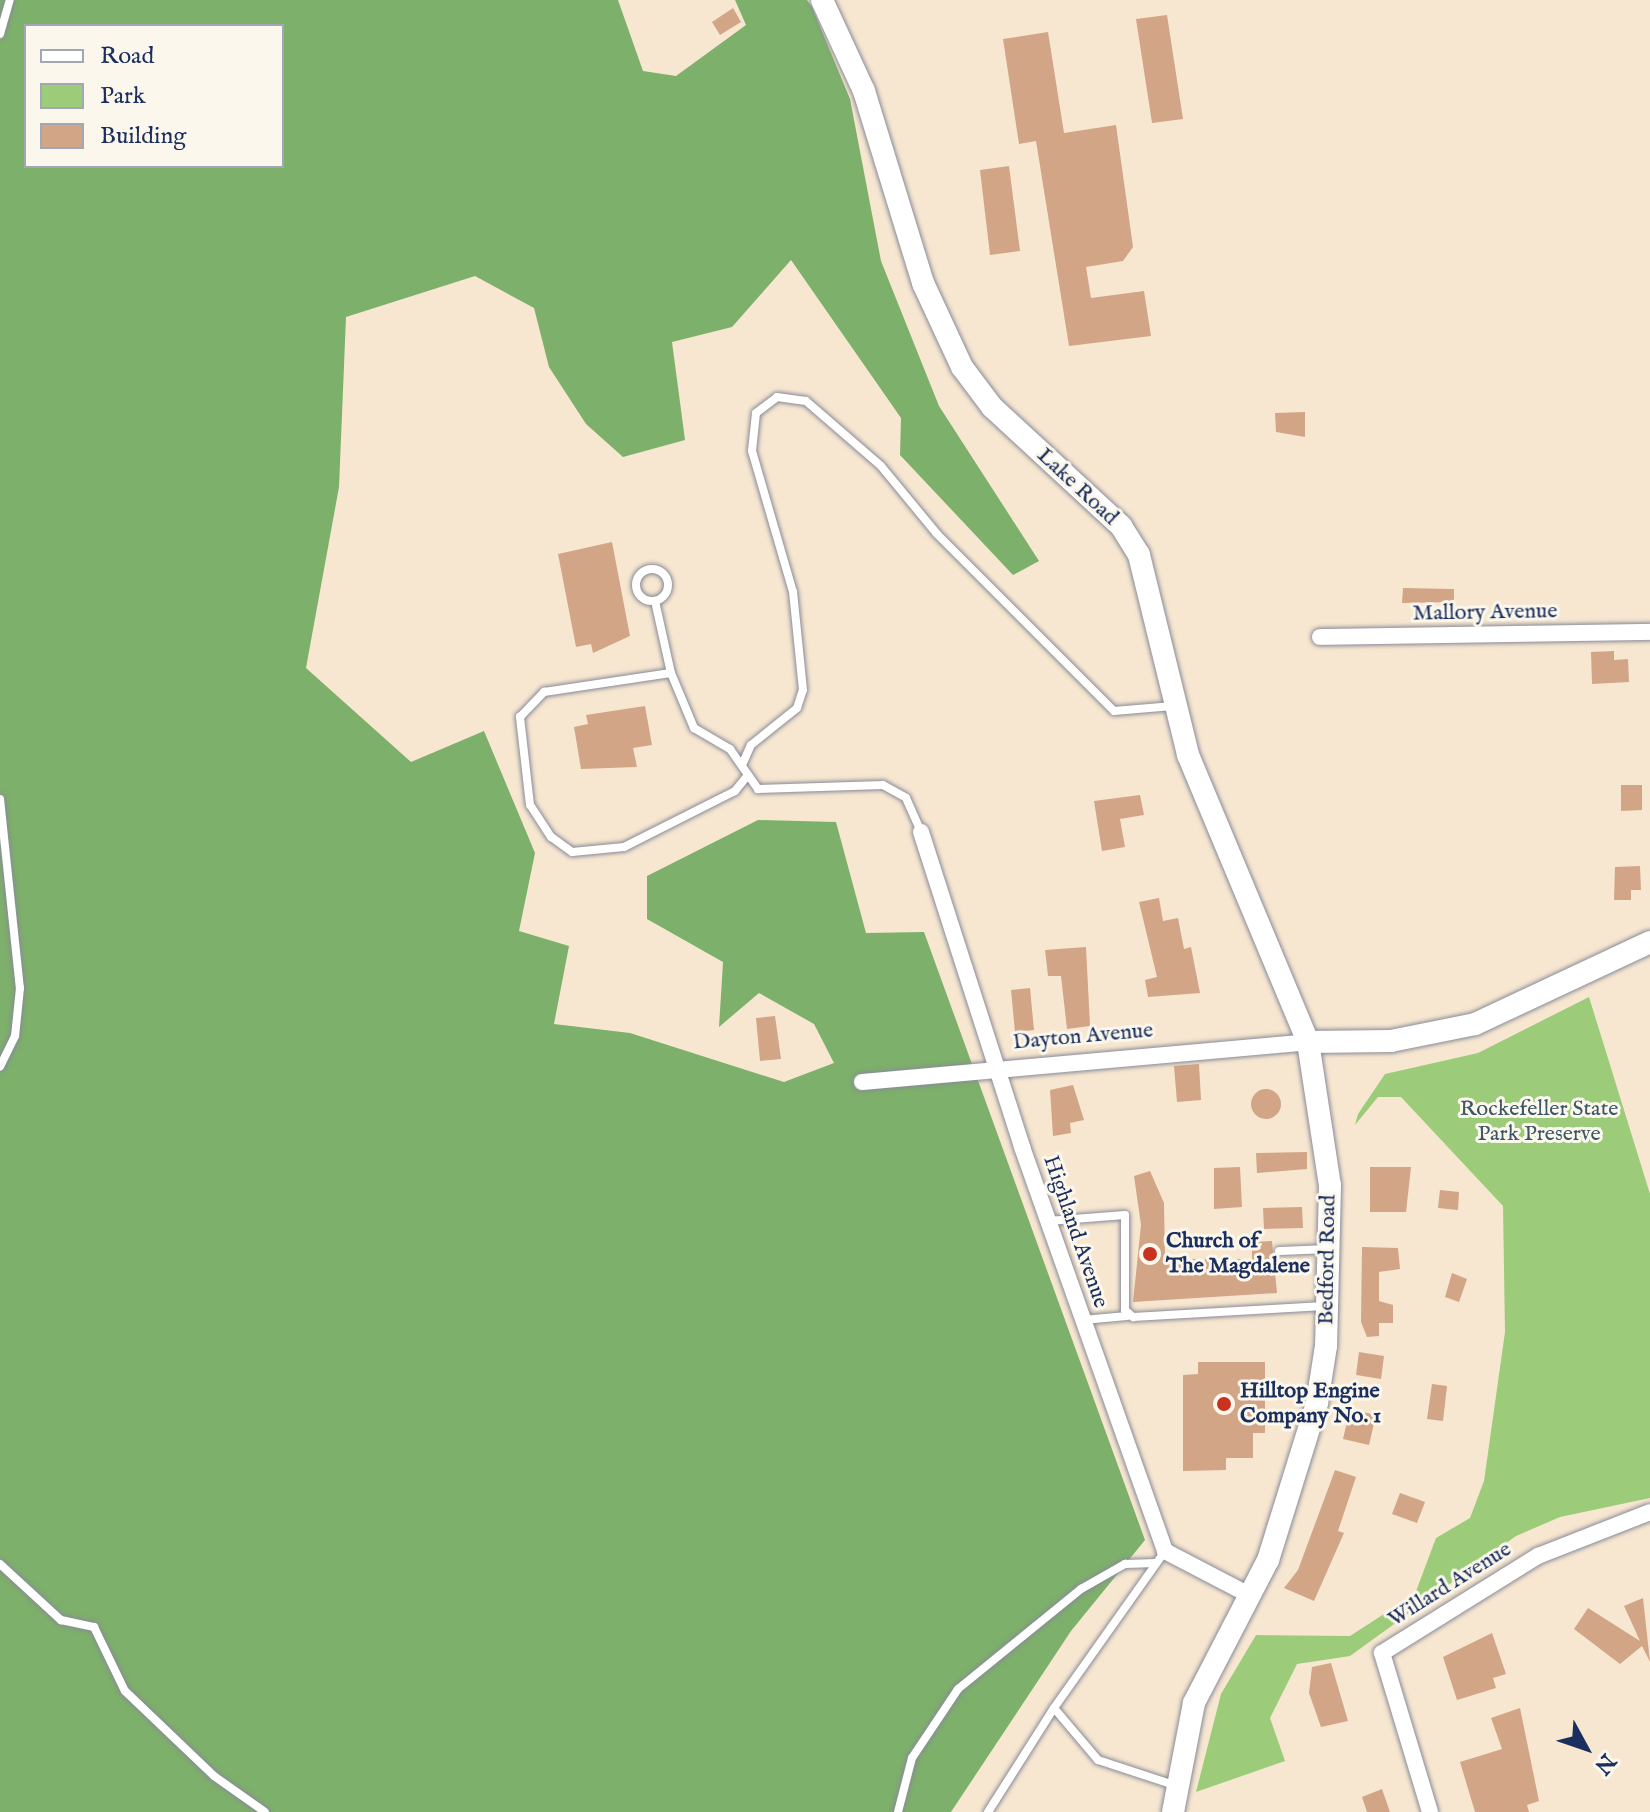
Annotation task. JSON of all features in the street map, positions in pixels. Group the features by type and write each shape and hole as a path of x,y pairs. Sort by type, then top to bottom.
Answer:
{"main road":[{"name":"Lake Road","path":"822,0 864,91 945,333 992,407 1121,526 1139,555 1173,706 1266,955 1308,1042"},
{"path":"1308,1042 1391,1041 1475,1024 1650,942"},
{"name":"Bedford Road","path":"1173,1812 1174,1785 1194,1703 1251,1596 1305,1453 1328,1306 1330,1185 1308,1042"}],"street":[{"name":"Mallory Avenue","path":"1320,637 1650,632"},
{"name":"Highland Avenue","path":"921,832 1001,1066 1048,1221 1161,1557"},
{"name":"Dayton Avenue","path":"862,1082 1001,1066 1308,1042"},
{"name":"Willard Avenue","path":"1430,1812 1382,1653 1538,1556 1650,1512"},
{"path":"1161,1557 1251,1596"}],"lane":[{"path":"0,34 10,0"},
{"path":"742,765 751,745 797,708 803,690 793,592 752,451 756,413 777,397 806,401 881,466 937,534 1114,711 1173,706"},
{"path":"655,601 669,583 650,569 637,589 655,601 671,673 694,728 742,765 758,789 897,789 921,832"},
{"path":"671,673 544,692 524,708 519,754 539,823 572,852 603,854 735,791 748,775"},
{"path":"0,799 20,988 15,1036 0,1067"},
{"path":"1048,1221 1125,1215 1127,1316"},
{"path":"1279,1251 1329,1249"},
{"path":"1083,1320 1328,1306"},
{"path":"988,1812 1054,1708 1161,1557"},
{"path":"898,1812 912,1758 958,1689 1081,1589 1125,1564 1161,1557"},
{"path":"0,1564 61,1620 94,1627 125,1691 214,1776 265,1812"},
{"path":"1054,1708 1098,1760 1174,1785"}],"green space":[{"path":"0,0 618,0 643,71 676,76 746,25 735,0 807,0 812,7 850,99 881,261 939,406 1039,561 1013,575 900,455 901,418 791,260 732,327 672,342 685,440 623,457 586,424 549,367 534,308 475,276 346,317 339,487 306,668 411,762 484,731 535,853 519,931 569,946 554,1024 630,1033 784,1082 834,1063 814,1024 759,993 719,1027 723,962 647,919 647,876 758,820 836,822 866,933 924,932 1145,1540 1071,1631 951,1812 0,1812"},
{"name":"Rockefeller State Park Preserve","path":"1589,997 1650,1194 1650,1498 1560,1517 1516,1536 1350,1656 1297,1664 1270,1718 1285,1761 1196,1792 1221,1694 1256,1635 1350,1636 1415,1594 1436,1538 1470,1518 1484,1481 1505,1332 1503,1206 1401,1097 1378,1097 1355,1125 1358,1114 1385,1074 1478,1053"}],"building":[{"path":"733,8 741,22 720,35 712,22"},
{"path":"1167,15 1183,119 1152,123 1136,19"},
{"path":"1048,32 1064,133 1116,125 1133,247 1123,261 1086,267 1091,298 1144,291 1151,336 1069,346 1036,141 1019,144 1003,39"},
{"path":"1009,166 1020,251 990,255 980,170"},
{"path":"1305,412 1305,437 1276,432 1275,413"},
{"path":"612,542 630,636 593,653 591,644 576,647 558,554"},
{"path":"1403,588 1454,589 1454,602 1402,603"},
{"path":"1614,651 1614,660 1628,659 1629,682 1592,684 1591,652"},
{"path":"645,706 652,745 633,748 637,767 581,769 574,727 588,724 586,715"},
{"path":"1621,785 1642,785 1642,810 1621,811"},
{"path":"1140,795 1144,815 1120,819 1125,847 1102,851 1094,801"},
{"path":"1640,866 1641,890 1631,890 1631,900 1614,900 1615,867"},
{"path":"1159,898 1163,921 1178,918 1184,949 1191,947 1200,993 1148,997 1145,980 1157,977 1139,902"},
{"path":"1086,947 1090,1026 1067,1029 1061,976 1048,976 1045,950"},
{"path":"1030,988 1034,1030 1015,1032 1011,990"},
{"path":"775,1016 781,1059 760,1061 756,1018"},
{"path":"1199,1064 1201,1100 1177,1102 1174,1066"},
{"path":"1073,1085 1084,1120 1070,1123 1071,1133 1053,1136 1050,1090"},
{"path":"1266,1089 1277,1093 1281,1104 1277,1115 1266,1119 1255,1115 1251,1104 1255,1093"},
{"path":"1307,1152 1307,1169 1257,1173 1256,1153"},
{"path":"1240,1167 1242,1207 1214,1209 1214,1168"},
{"path":"1370,1167 1411,1167 1406,1212 1370,1212"},
{"name":"Church of The Magdalene","path":"1150,1171 1164,1203 1165,1259 1252,1259 1252,1242 1272,1241 1277,1293 1133,1302 1141,1225 1134,1176"},
{"path":"1440,1190 1459,1192 1458,1210 1438,1208"},
{"path":"1302,1207 1303,1228 1264,1229 1263,1208"},
{"path":"1362,1247 1398,1248 1400,1269 1379,1272 1379,1301 1393,1305 1393,1323 1379,1323 1379,1336 1367,1337 1361,1322"},
{"path":"1452,1273 1467,1279 1459,1302 1445,1297"},
{"path":"1359,1352 1384,1356 1381,1379 1356,1375"},
{"name":"Hilltop Engine Company No. 1","path":"1198,1362 1265,1362 1265,1433 1253,1433 1253,1458 1226,1458 1226,1470 1183,1471 1183,1375 1198,1374"},
{"path":"1432,1384 1447,1386 1443,1421 1427,1419"},
{"path":"1350,1409 1376,1415 1369,1445 1343,1439"},
{"path":"1335,1470 1356,1477 1338,1531 1344,1533 1314,1601 1284,1588 1298,1570"},
{"path":"1400,1493 1425,1502 1417,1523 1392,1514"},
{"path":"1643,1598 1650,1662 1642,1646 1620,1664 1574,1629 1588,1608 1640,1641 1624,1606"},
{"path":"1492,1633 1506,1674 1493,1678 1496,1688 1457,1700 1443,1657"},
{"path":"1331,1663 1348,1721 1321,1727 1309,1693 1312,1667"},
{"path":"1520,1708 1539,1801 1527,1805 1529,1812 1475,1812 1460,1762 1502,1749 1491,1718"},
{"path":"1382,1789 1390,1812 1367,1812 1362,1797"}],"place":[{"name":"Church of The Magdalene","path":"1150,1254"},
{"name":"Hilltop Engine Company No. 1","path":"1224,1404"}]}
